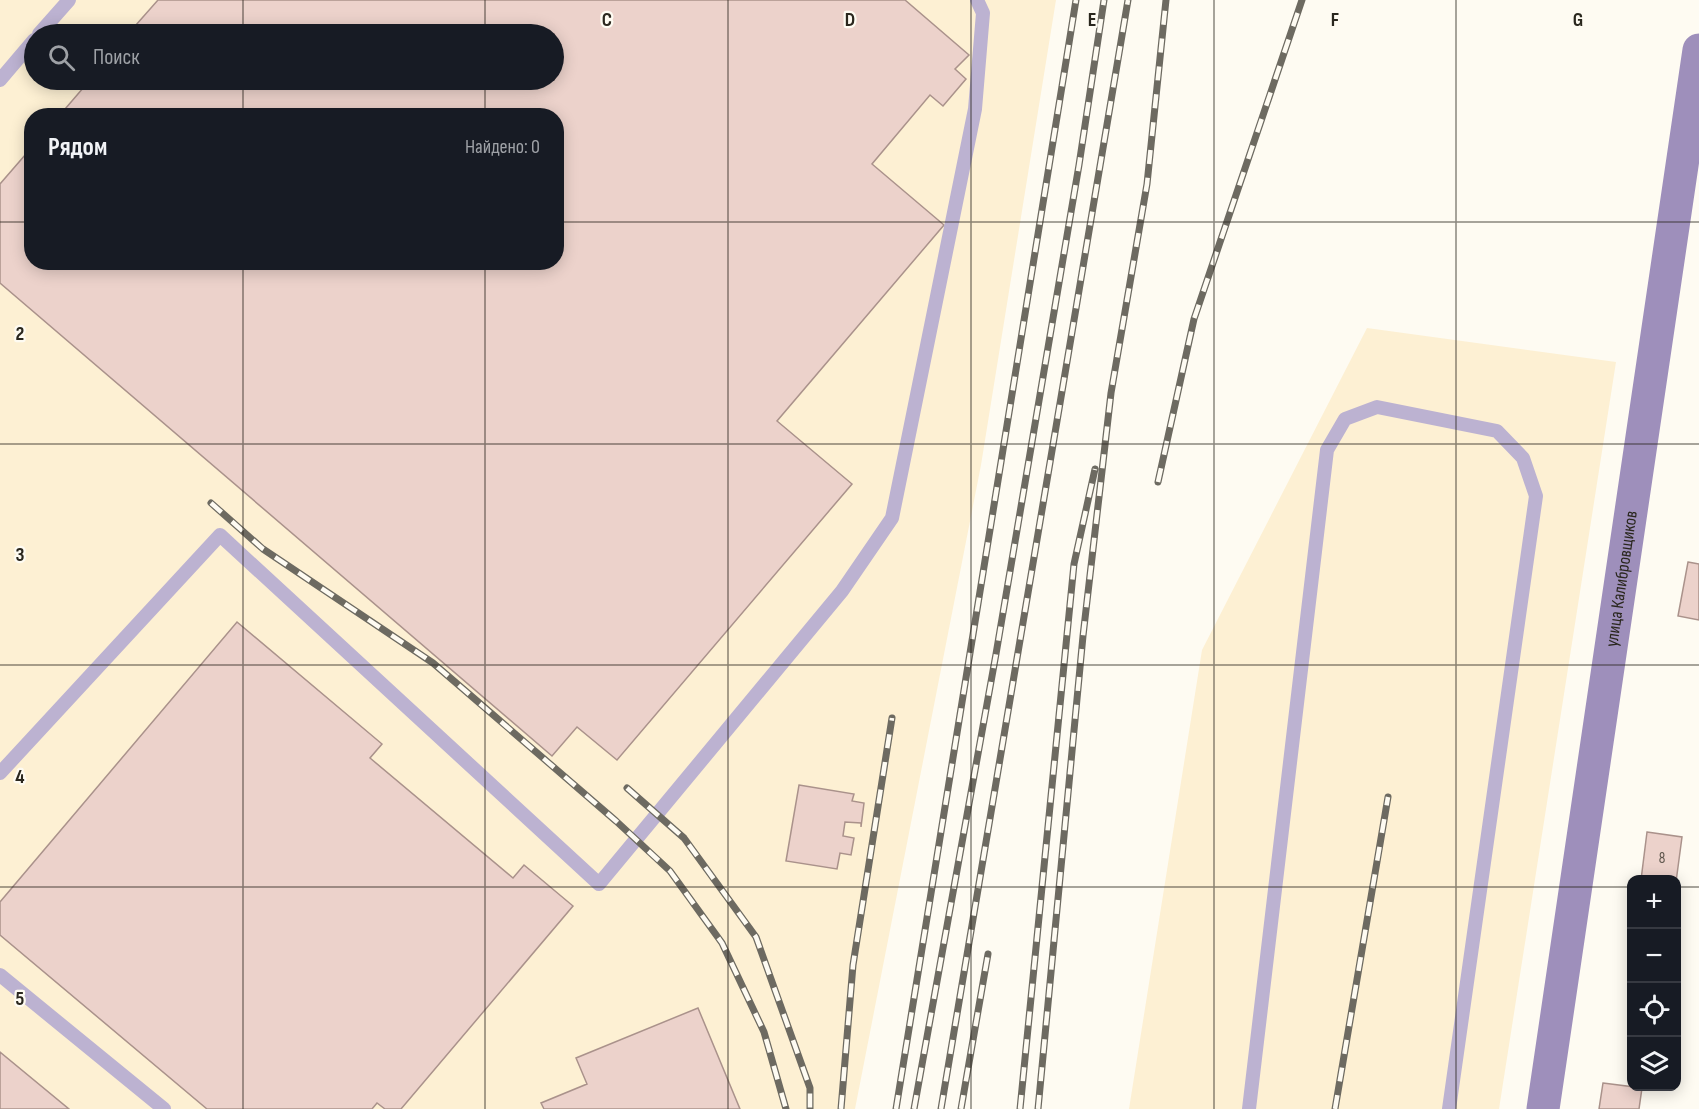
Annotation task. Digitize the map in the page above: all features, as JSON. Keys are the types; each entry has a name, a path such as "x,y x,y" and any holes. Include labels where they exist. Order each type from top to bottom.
{"street":[{"name":"улица Калибровщиков","path":"1543,1109 1699,50"}],"lane":[{"path":"48,24 69,0"},
{"path":"0,773 220,535 599,884 842,591 892,518 975,109 983,13 977,0"},
{"path":"0,80 24,52"},
{"path":"1249,1109 1327,450 1345,419 1377,407 1497,431 1523,458 1536,496 1449,1109"},
{"path":"0,975 164,1109"}],"shaded area":[{"path":"0,0 1056,0 981,465 855,1109 0,1109"},
{"path":"1367,328 1616,362 1499,1109 1129,1109 1202,650"}],"building":[{"path":"158,0 905,0 969,55 955,69 966,79 943,106 930,95 872,164 944,225 777,421 852,484 617,760 577,727 552,756 0,283 0,184 24,156 24,270 564,270 564,108 66,108 81,90 564,90 564,24 137,24"},
{"path":"1688,562 1699,564 1699,620 1678,616"},
{"path":"237,622 382,744 370,758 513,878 524,865 573,906 401,1109 385,1109 377,1103 372,1109 207,1109 0,935 0,902"},
{"path":"799,785 854,794 852,801 864,803 861,827 861,823 845,822 843,836 854,838 851,855 840,853 837,869 786,861"},
{"path":"1647,832 1682,837 1677,875 1642,875"},
{"path":"698,1008 740,1109 544,1109 541,1103 587,1084 576,1058"},
{"path":"0,1052 69,1109 0,1109"},
{"path":"1603,1083 1627,1086 1627,1091 1642,1091 1639,1109 1599,1109"}],"railway":[{"path":"896,1109 1076,0"},
{"path":"914,1109 996,654 1079,165 1104,0"},
{"path":"941,1109 1128,0"},
{"path":"1038,1109 1083,636 1111,393 1147,184 1166,0"},
{"path":"1158,482 1194,319 1302,0"},
{"path":"1020,1109 1074,564 1095,469"},
{"path":"211,503 263,549 433,663 616,821 670,871 722,943 764,1032 786,1109"},
{"path":"841,1109 853,965 892,718"},
{"path":"627,788 684,838 756,937 810,1088 810,1109"},
{"path":"1335,1109 1388,797"},
{"path":"961,1109 988,954"}]}
